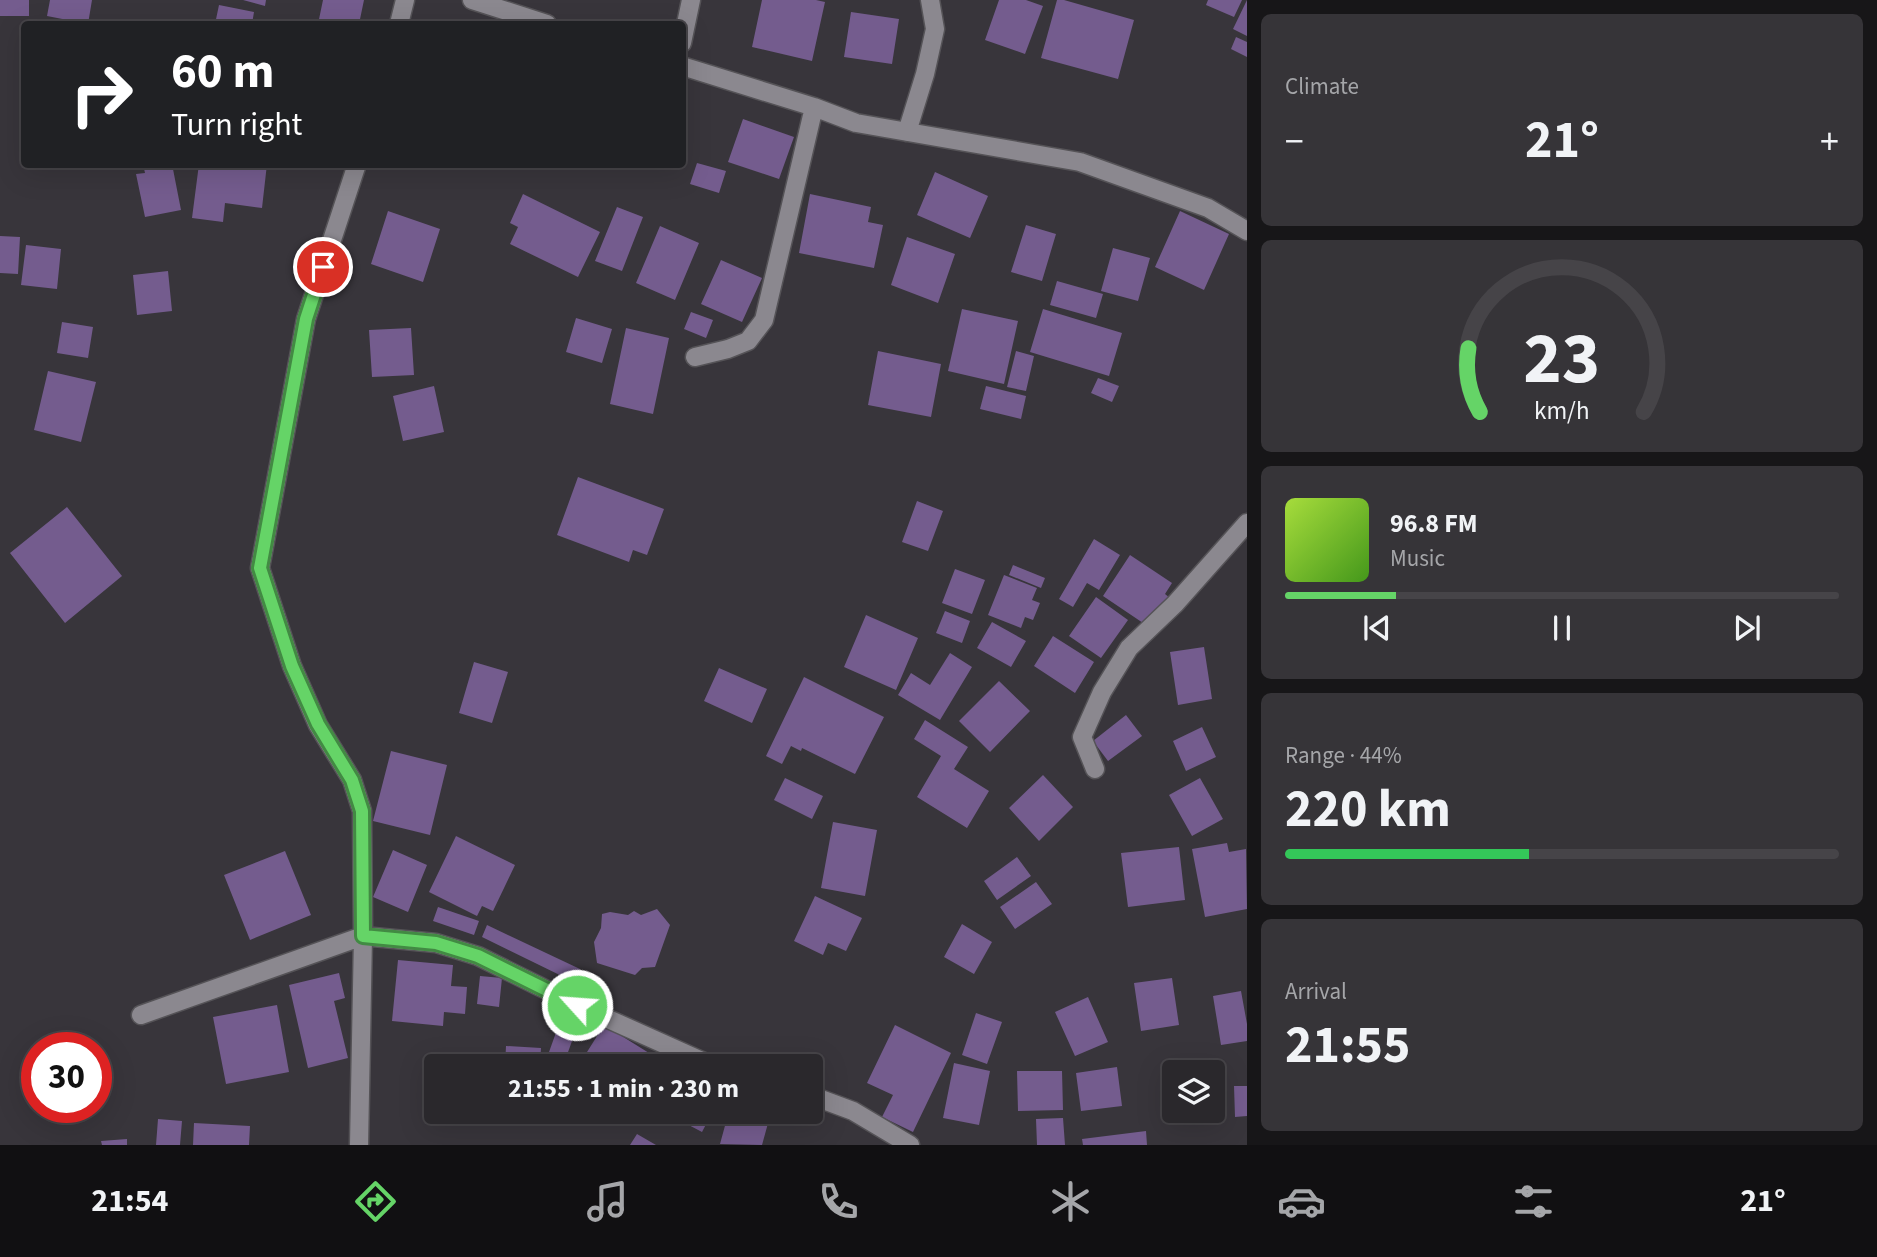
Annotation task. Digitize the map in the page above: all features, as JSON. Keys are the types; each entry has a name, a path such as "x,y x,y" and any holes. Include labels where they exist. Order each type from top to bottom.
{"street":[{"path":"400,21 405,0"},
{"path":"472,0 538,21"},
{"path":"686,24 691,0"},
{"path":"907,132 925,74 935,29 930,0"},
{"path":"686,67 814,107 856,123 1080,162 1208,208 1247,231"},
{"path":"695,357 748,341 764,320 814,107"},
{"path":"356,168 306,319 260,568 292,666 318,724 352,780 362,811 363,936 359,1145"},
{"path":"1095,769 1082,737 1102,692 1129,648 1175,604 1247,523"},
{"path":"141,1015 363,936 436,943 478,956 577,1005 686,1054"},
{"path":"823,1100 853,1111 910,1145"}],"building":[{"path":"0,0 29,0 29,16 0,16"},
{"path":"50,0 92,0 88,21 47,16"},
{"path":"243,0 266,0 265,6"},
{"path":"323,0 364,0 360,21 319,21"},
{"path":"762,0 825,2 812,61 752,47"},
{"path":"999,0 1026,0 1043,6 1025,54 985,40"},
{"path":"1057,0 1134,20 1118,79 1041,58"},
{"path":"1208,0 1242,0 1234,17 1206,5"},
{"path":"1247,0 1247,36 1233,29"},
{"path":"219,5 254,12 252,21 216,21"},
{"path":"851,12 899,19 892,64 844,57"},
{"path":"1236,37 1247,42 1247,57 1231,49"},
{"path":"743,119 794,137 779,179 728,162"},
{"path":"697,163 726,171 719,193 690,184"},
{"path":"144,168 173,168 181,210 145,217 136,174 145,173"},
{"path":"198,168 267,168 262,208 225,203 223,222 192,218"},
{"path":"935,172 988,196 970,238 917,215"},
{"path":"523,194 600,232 578,277 510,244 518,227 510,223"},
{"path":"810,194 871,207 868,222 883,225 874,268 799,253"},
{"path":"617,207 643,217 622,271 595,261"},
{"path":"388,211 440,229 423,282 371,264"},
{"path":"1180,211 1229,234 1204,290 1155,267"},
{"path":"1026,225 1056,234 1042,281 1011,272"},
{"path":"660,226 699,243 675,300 636,283"},
{"path":"0,236 20,237 18,274 0,273"},
{"path":"907,237 955,254 938,303 891,285"},
{"path":"26,245 61,249 57,289 21,285"},
{"path":"1113,248 1150,258 1138,301 1101,291"},
{"path":"721,260 762,278 742,322 701,304"},
{"path":"168,271 172,311 137,315 133,275"},
{"path":"1057,281 1103,294 1096,318 1050,305"},
{"path":"962,309 1018,321 1004,384 948,371"},
{"path":"1043,309 1122,333 1109,376 1030,352"},
{"path":"691,312 713,320 706,338 684,329"},
{"path":"576,318 612,329 602,363 566,352"},
{"path":"62,322 93,327 88,358 57,353"},
{"path":"411,328 414,375 372,377 369,330"},
{"path":"626,328 669,338 653,414 610,404"},
{"path":"878,351 941,364 931,417 868,405"},
{"path":"1016,351 1034,356 1026,391 1007,387"},
{"path":"48,371 96,382 81,442 34,430"},
{"path":"1098,378 1119,386 1112,402 1091,393"},
{"path":"434,386 444,432 403,441 393,396"},
{"path":"986,386 1026,396 1021,419 980,409"},
{"path":"578,477 664,509 647,555 633,550 629,562 557,535"},
{"path":"917,501 943,511 928,551 902,542"},
{"path":"67,507 122,576 65,623 10,553"},
{"path":"1094,539 1120,555 1099,590 1087,583 1073,607 1059,599"},
{"path":"1130,555 1172,583 1165,594 1170,598 1160,614 1155,611 1146,625 1103,596"},
{"path":"1013,565 1045,578 1041,588 1009,575"},
{"path":"955,569 985,580 972,614 942,603"},
{"path":"1004,575 1037,588 1032,600 1040,603 1033,620 1025,617 1021,628 988,615"},
{"path":"1096,597 1128,620 1101,658 1069,636"},
{"path":"945,611 970,621 962,643 936,633"},
{"path":"866,615 918,638 896,690 844,667"},
{"path":"992,622 1026,641 1011,667 977,648"},
{"path":"1053,636 1094,662 1075,693 1034,666"},
{"path":"1204,647 1212,699 1178,705 1170,652"},
{"path":"950,653 972,667 940,720 898,695 911,673 930,685"},
{"path":"474,662 508,672 492,723 459,713"},
{"path":"719,668 767,689 752,723 704,701"},
{"path":"804,677 884,717 855,774 802,748 801,751 791,746 782,764 766,756"},
{"path":"999,681 1030,711 990,752 959,721"},
{"path":"1126,715 1142,736 1108,761 1093,741"},
{"path":"925,720 968,747 954,769 989,791 967,828 917,797 941,756 914,739"},
{"path":"1202,727 1216,757 1186,771 1173,741"},
{"path":"391,751 447,765 430,835 373,821"},
{"path":"1043,775 1073,807 1039,841 1009,808"},
{"path":"785,778 823,796 812,819 774,800"},
{"path":"1200,778 1223,819 1192,836 1169,795"},
{"path":"833,822 877,830 865,896 821,888"},
{"path":"456,836 515,865 493,911 482,906 477,916 429,892"},
{"path":"1227,843 1229,852 1246,849 1247,909 1205,917 1192,849"},
{"path":"1179,847 1185,900 1128,907 1121,853"},
{"path":"393,850 427,865 408,912 373,897"},
{"path":"285,851 311,915 250,940 224,875"},
{"path":"1017,857 1031,876 997,900 984,881"},
{"path":"1036,882 1052,904 1015,929 1000,907"},
{"path":"815,896 862,918 846,951 828,943 823,955 794,941"},
{"path":"438,907 479,921 474,935 433,921"},
{"path":"657,909 670,925 655,967 642,968 635,975 597,963 594,942 601,928 602,914 610,912 628,915 634,911 641,915"},
{"path":"962,924 992,942 974,974 944,957"},
{"path":"487,925 580,969 574,982 482,937"},
{"path":"398,960 453,965 451,986 467,987 465,1014 444,1012 443,1026 392,1021"},
{"path":"339,973 345,998 334,1001 348,1058 308,1068 289,985"},
{"path":"480,976 502,978 499,1007 477,1004"},
{"path":"1172,978 1179,1025 1141,1031 1134,983"},
{"path":"1241,991 1247,1041 1221,1045 1213,996"},
{"path":"1088,997 1108,1042 1075,1056 1055,1012"},
{"path":"277,1005 289,1072 226,1084 213,1017"},
{"path":"563,1013 580,1019 567,1054 548,1054"},
{"path":"976,1013 1002,1022 987,1064 962,1055"},
{"path":"604,1025 649,1053 648,1054 586,1054"},
{"path":"895,1025 951,1053 913,1132 882,1117 893,1095 867,1083"},
{"path":"506,1046 541,1048 541,1054 506,1054"},
{"path":"954,1063 990,1071 979,1125 943,1118"},
{"path":"1117,1067 1122,1106 1081,1111 1076,1073"},
{"path":"1017,1071 1062,1071 1063,1110 1018,1111"},
{"path":"1234,1086 1247,1086 1247,1116 1235,1117"},
{"path":"1063,1118 1065,1145 1037,1145 1036,1119"},
{"path":"158,1119 182,1121 180,1145 156,1145"},
{"path":"194,1123 250,1126 249,1145 193,1145"},
{"path":"687,1124 706,1124 702,1132"},
{"path":"725,1124 768,1124 762,1145 720,1144"},
{"path":"1146,1131 1147,1145 1083,1145 1082,1139"},
{"path":"637,1134 656,1145 630,1145"},
{"path":"127,1139 127,1145 102,1145 101,1141"}],"route":[{"path":"323,267 306,319 260,568 292,666 318,724 352,780 362,811 363,936 436,943 478,956 577,1005"}]}
